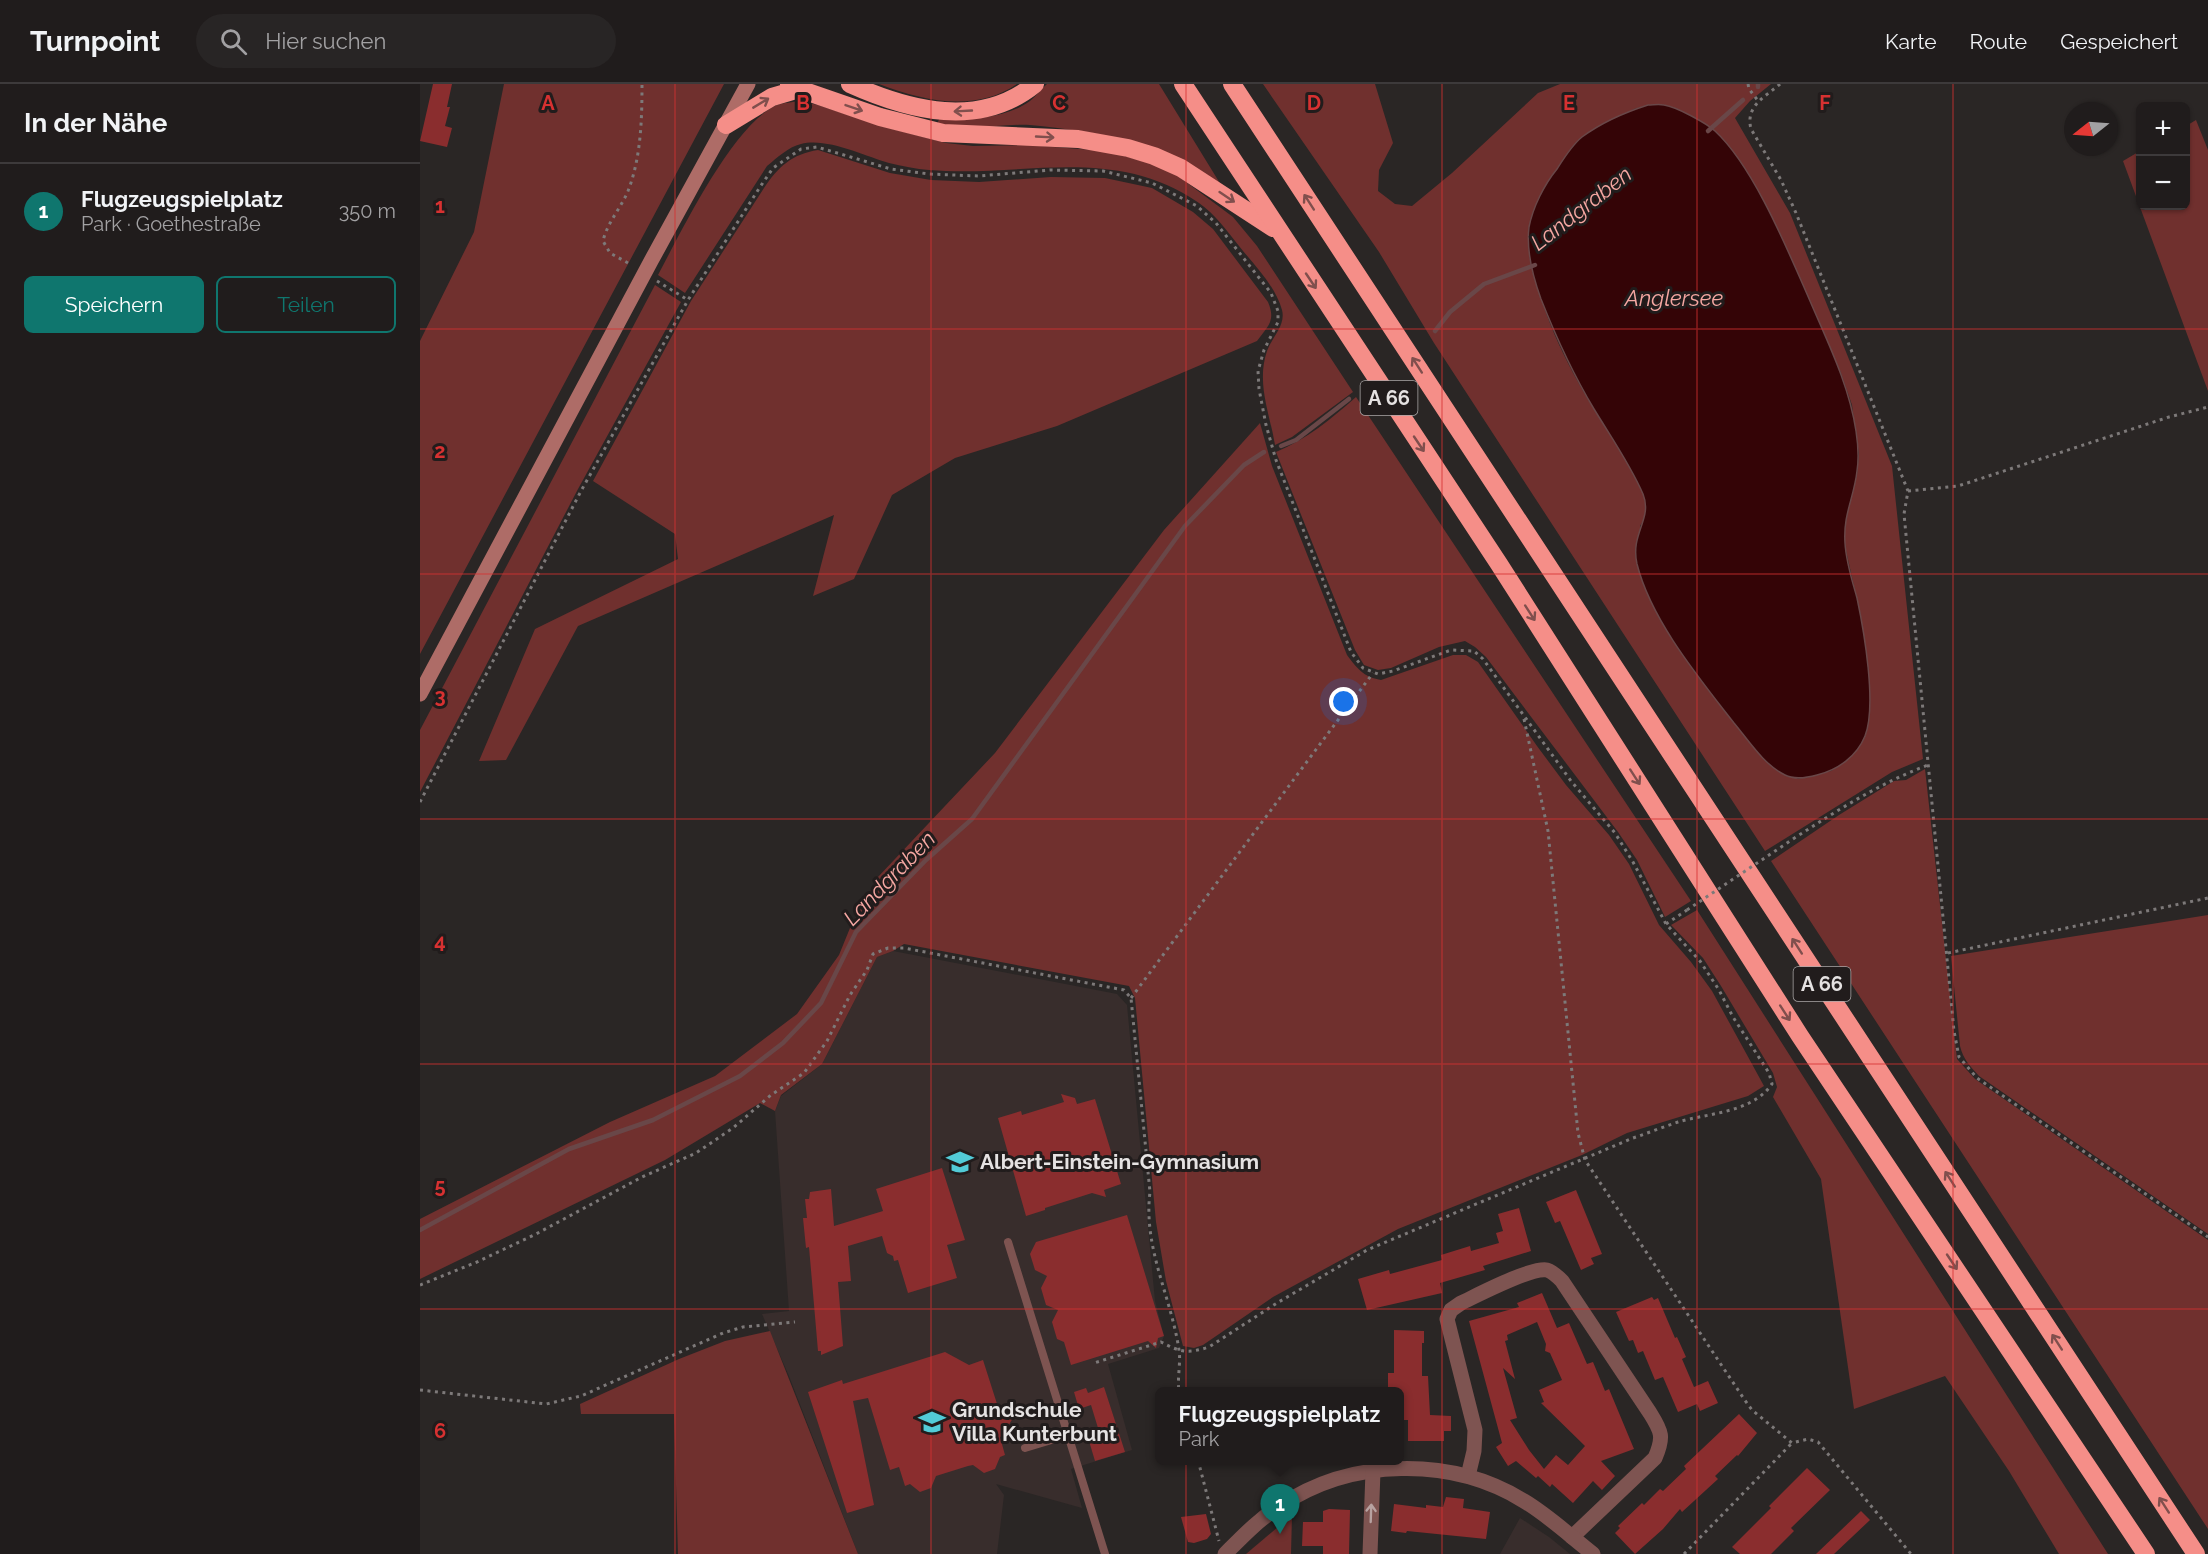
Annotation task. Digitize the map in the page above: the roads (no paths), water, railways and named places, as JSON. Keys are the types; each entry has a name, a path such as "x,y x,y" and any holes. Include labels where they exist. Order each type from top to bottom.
{"highway":[{"path":"850,84 907,105 956,112 982,110 1006,102 1035,84"},
{"name":"A 66","path":"1183,84 1499,564 1800,1036 2146,1554"},
{"name":"A 66","path":"1232,84 2196,1554"},
{"path":"726,125 772,97 794,87 880,117 944,133 1078,139 1128,148 1181,168 1279,233"}],"main road":[{"path":"420,694 748,84"}],"street":[{"path":"1468,1476 1475,1430 1447,1319 1451,1310 1461,1303 1531,1272 1544,1269 1553,1272 1562,1281 1650,1413 1659,1428 1662,1442 1655,1458 1572,1537"},
{"path":"1222,1549 1290,1499 1330,1482 1373,1471 1415,1468 1468,1476 1494,1485 1548,1516 1593,1554"},
{"path":"1370,1554 1373,1471"}],"lane":[{"path":"1008,1242 1105,1554"},
{"path":"1024,1448 1068,1435"}],"water":[{"name":"Anglersee","path":"1648,105 1670,106 1705,124 1715,131 1743,166 1769,211 1791,258 1837,364 1853,414 1858,461 1856,481 1847,515 1845,543 1866,648 1870,706 1862,743 1846,761 1825,773 1793,778 1770,765 1751,745 1706,687 1665,627 1653,606 1637,564 1636,544 1645,511 1643,494 1572,369 1538,291 1533,273 1528,245 1529,227 1536,204 1552,175 1582,137 1614,118"}],"waterway":[{"name":"Landgraben","path":"1708,131 1743,100"},
{"name":"Landgraben","path":"1435,331 1450,312 1484,284 1535,265"},
{"name":"Landgraben","path":"1281,446 1296,440 1349,399"},
{"name":"Landgraben","path":"420,1230 569,1149 653,1120 740,1076 783,1043 821,1003 856,932 926,860 972,819 1185,526 1244,465 1264,452"}],"place":[{"name":"Albert-Einstein-Gymnasium","path":"960,1162"},
{"name":"Grundschule Villa Kunterbunt","path":"932,1422"},
{"name":"Flugzeugspielplatz","path":"1280,1534"}]}
